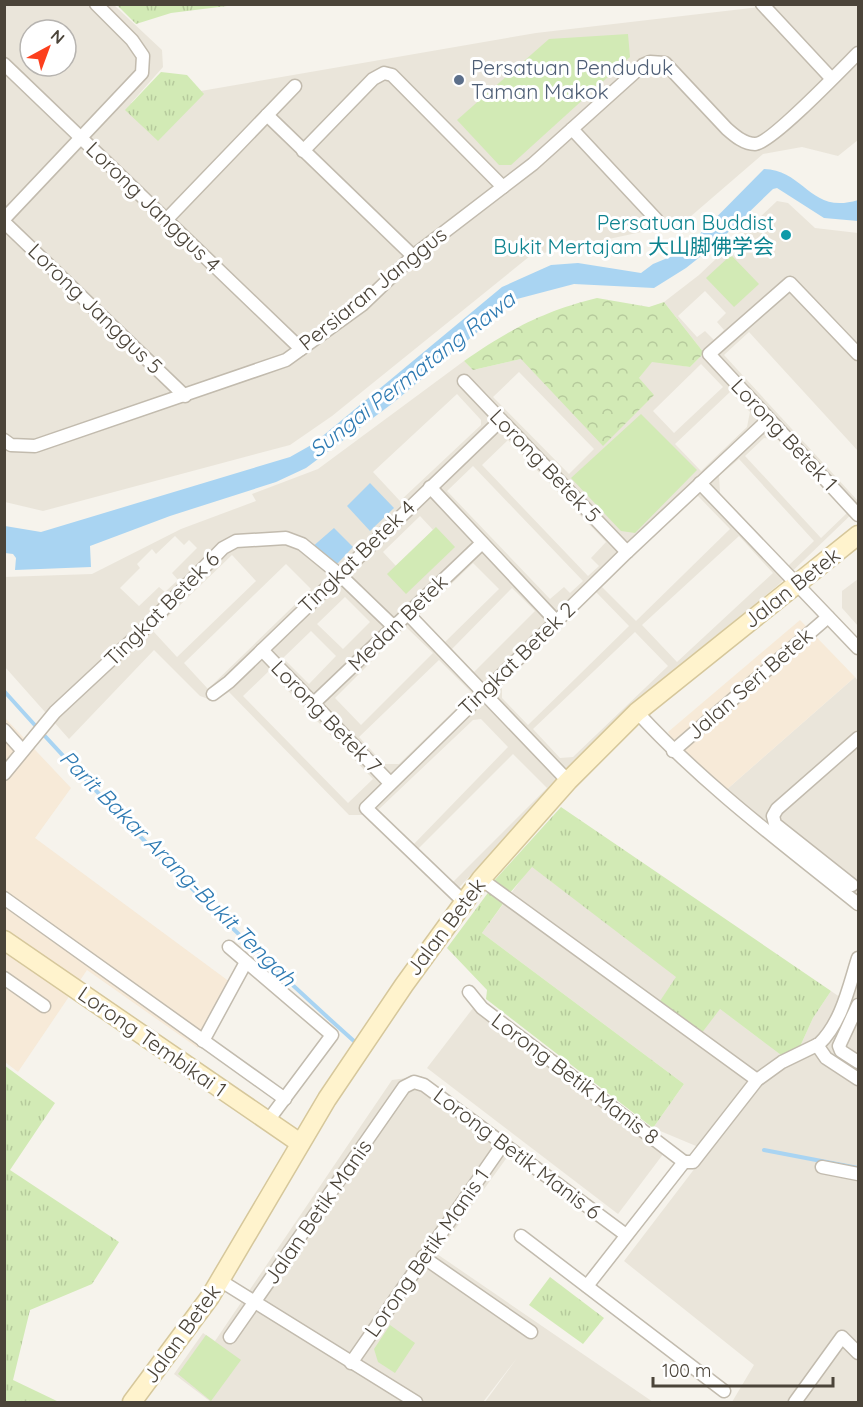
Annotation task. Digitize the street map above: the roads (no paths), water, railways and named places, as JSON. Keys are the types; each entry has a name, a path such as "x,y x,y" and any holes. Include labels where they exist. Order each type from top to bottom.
{"street":[{"path":"4,220 142,73 143,56 132,40 96,4"},
{"path":"762,4 831,78 858,53"},
{"name":"Persiaran Janggus","path":"4,440 11,445 35,446 286,360 362,305 413,256 533,164 643,65 650,62 665,63 738,139 755,144 763,142 831,78"},
{"name":"Lorong Janggus 4","path":"4,64 301,349"},
{"path":"303,151 373,79 384,73 392,75 502,186"},
{"path":"167,219 294,86"},
{"path":"267,115 413,256"},
{"path":"572,129 657,220"},
{"name":"Lorong Janggus 5","path":"4,220 185,396"},
{"name":"Lorong Betek 1","path":"858,354 790,282 709,354 858,515"},
{"name":"Lorong Betek 5","path":"464,381 627,552"},
{"name":"Tingkat Betek 4","path":"213,694 229,682 501,420"},
{"name":"Tingkat Betek 2","path":"464,902 366,808 627,552 768,420"},
{"path":"700,483 796,586 858,648"},
{"path":"430,487 556,621"},
{"name":"Jalan Betek","path":"132,1402 192,1325 221,1281 300,1143 387,1010 481,879 568,782 637,712 858,535"},
{"name":"Tingkat Betek 6","path":"4,774 55,712 142,631 223,548 236,541 286,538 302,544 340,575 394,627"},
{"name":"Medan Betek","path":"314,704 482,543"},
{"path":"408,614 568,782"},
{"name":"Jalan Seri Betek","path":"673,751 828,617"},
{"name":"Lorong Betek 7","path":"262,650 390,783"},
{"path":"637,712 673,751 715,789 858,904"},
{"path":"4,730 22,750"},
{"path":"856,885 775,824 773,816 777,809 858,738"},
{"path":"481,879 757,1080"},
{"path":"4,898 285,1099"},
{"name":"Lorong Tembikai 1","path":"4,940 300,1143"},
{"path":"229,947 332,1035 267,1122"},
{"path":"587,1287 684,1162 693,1162 757,1080 782,1062 817,1045 826,1037 843,1004 858,958"},
{"path":"203,1041 246,962"},
{"name":"Lorong Tembikai 1","path":"4,978 44,1006"},
{"name":"Lorong Betik Manis 8","path":"470,992 482,1008 684,1162"},
{"path":"858,1005 839,1041 841,1051 858,1062"},
{"path":"817,1045 826,1058 858,1079"},
{"name":"Lorong Betik Manis 6","path":"404,1087 414,1082 424,1085 627,1235"},
{"name":"Jalan Betik Manis","path":"231,1338 404,1087"},
{"name":"Lorong Betik Manis 1","path":"351,1363 503,1144"},
{"path":"822,1167 858,1174"},
{"path":"521,1236 724,1391"},
{"path":"423,1257 531,1332"},
{"path":"221,1281 416,1402"},
{"path":"795,1402 842,1337 858,1353"}],"water":[{"name":"Sungai Permatang Rawa","path":"764,169 778,171 789,176 818,197 829,202 842,203 858,200 858,221 824,218 777,188 773,189 715,245 686,268 654,288 574,284 517,299 393,403 306,468 276,482 170,516 90,546 91,567 15,570 16,558 13,554 5,553 5,526 41,532 290,457 313,444 502,287 551,265 578,263 641,273 653,264 682,252"},
{"path":"370,483 394,508 370,531 347,506"},
{"path":"334,528 353,547 338,563 327,564 311,548"}],"waterway":[{"name":"Parit Bakar Arang-Bukit Tengah","path":"4,691 175,871 355,1042"},
{"name":"Parit Bakar Arang-Bukit Tengah","path":"764,1150 858,1168"}],"place":[{"name":"Persatuan Penduduk Taman Makok","path":"459,80"},
{"name":"Persatuan Buddist Bukit Mertajam 大山脚佛学会","path":"786,235"}]}
